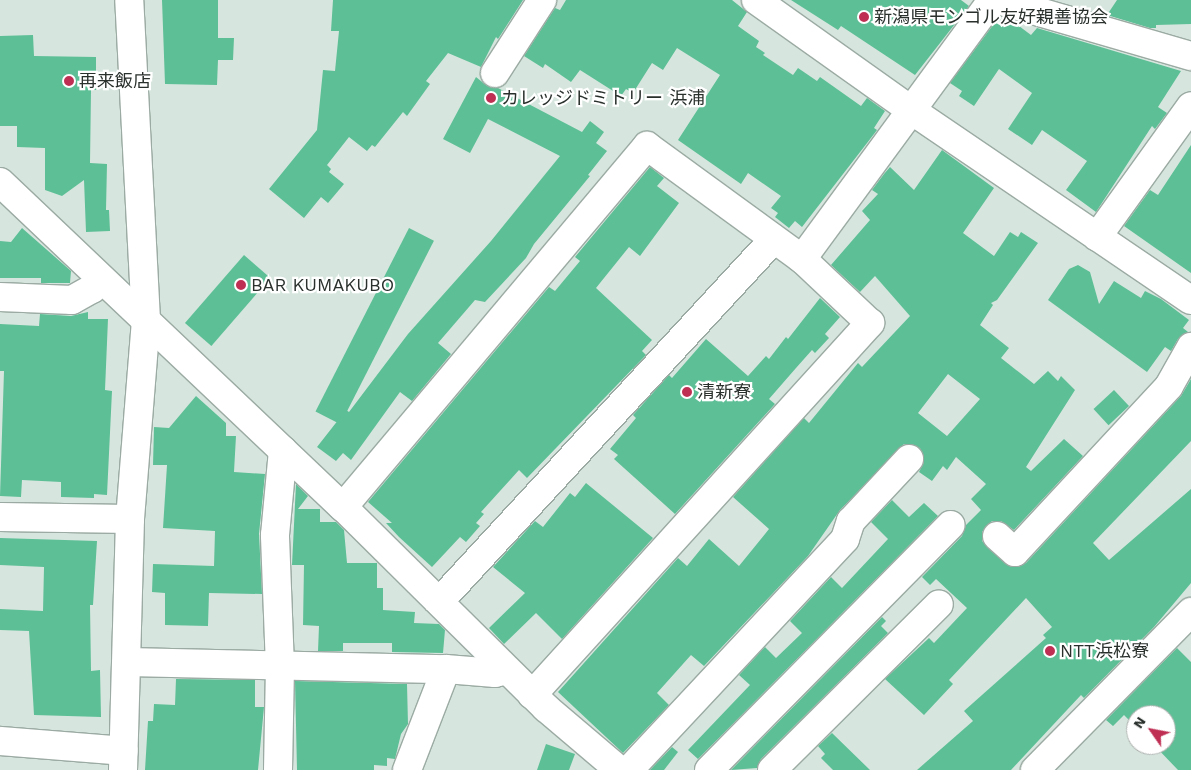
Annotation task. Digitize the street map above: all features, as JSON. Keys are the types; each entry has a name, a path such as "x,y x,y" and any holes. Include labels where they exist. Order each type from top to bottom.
{"street":[{"path":"0,741 124,761 128,662 130,519 146,320 129,0"},
{"path":"495,73 542,0"},
{"path":"756,0 911,110 1191,300"},
{"path":"802,259 992,0"},
{"path":"998,0 1191,56"},
{"path":"1097,237 1191,106"},
{"path":"343,507 647,146 802,259 870,324 532,695"},
{"path":"0,182 343,507 532,695 619,770"},
{"path":"438,602 774,239"},
{"path":"0,297 72,300 92,289 99,277"},
{"path":"998,536 1015,552 1169,386 1191,347"},
{"path":"278,770 280,667 275,535 283,450"},
{"path":"630,770 845,538 851,521 908,460"},
{"path":"0,516 130,519"},
{"path":"709,770 950,524"},
{"path":"772,770 939,604"},
{"path":"1035,770 1191,612"},
{"path":"128,662 280,667 446,669 495,673 507,670"},
{"path":"407,770 446,669"}],"building":[{"path":"162,0 218,0 218,38 234,38 233,60 218,60 217,85 165,84"},
{"path":"333,0 523,0 498,39 496,37 481,67 448,53 426,81 430,84 407,116 403,112 375,147 372,145 367,151 349,137 327,165 331,169 329,172 344,184 328,203 321,197 304,218 269,189 317,130 323,70 335,71 339,31 331,31"},
{"path":"566,0 732,0 747,12 738,26 759,41 756,47 765,53 763,55 793,75 798,68 817,81 820,77 861,106 867,98 885,111 874,128 877,130 802,227 795,221 789,228 775,217 778,213 771,208 781,196 748,173 741,184 678,140 720,75 677,48 663,70 652,63 633,93 626,89 621,96 580,70 571,82 545,64 543,68 524,56 555,8 560,10"},
{"path":"791,0 961,0 969,6 915,75 841,26 838,30"},
{"path":"1117,0 1191,0 1191,24 1156,25 1156,28 1150,28 1107,15"},
{"path":"999,17 1011,20 1031,35 1037,28 1181,71 1158,107 1167,113 1155,129 1152,126 1096,212 1066,190 1087,161 1042,130 1032,145 1008,129 1032,93 999,69 974,106 959,96 962,91 950,83"},
{"path":"33,35 34,56 96,57 96,90 91,90 90,163 107,164 106,210 109,210 110,231 86,232 84,180 62,196 45,190 45,148 17,147 17,126 0,126 0,36"},
{"path":"476,77 487,86 498,88 582,132 590,121 604,132 596,143 607,151 588,175 590,176 534,244 526,258 485,302 475,300 438,343 451,354 412,401 400,392 351,460 343,453 336,461 317,447 346,410 349,412 408,334 491,241 560,156 488,119 470,153 443,139"},
{"path":"1191,145 1191,273 1124,226 1150,190 1158,195"},
{"path":"942,150 994,188 963,233 994,256 1010,232 1018,237 1021,232 1038,243 997,300 991,303 993,305 980,325 1009,348 1001,358 1034,384 1048,371 1058,381 1061,376 1075,390 1026,467 1031,471 1064,439 1083,456 1014,530 1001,521 992,521 982,532 982,541 1011,567 1026,563 1181,396 1191,379 1191,441 1093,543 1109,560 1191,489 1191,583 1154,627 1084,698 1081,695 1011,770 917,770 973,721 964,711 1046,638 1043,635 1052,627 1026,598 949,680 953,684 924,715 885,679 929,638 934,643 967,608 936,579 930,585 922,577 962,536 966,525 981,510 971,499 986,484 956,457 947,470 943,466 932,481 919,472 924,462 920,448 904,444 840,510 808,556 704,666 691,655 657,693 669,705 623,753 558,692 678,558 687,566 709,539 739,566 769,529 733,497 804,418 809,423 858,363 862,367 910,316 875,276 860,292 831,265 870,220 862,211 878,194 872,190 890,167 914,190","holes":["948,374 980,399 947,436 918,413"]},
{"path":"650,167 664,178 657,186 679,203 640,256 629,247 596,288 652,340 642,351 646,355 527,478 519,470 481,512 484,514 476,523 480,526 466,542 460,537 432,567 399,537 386,523 392,523 368,502 549,287 555,291 580,261 575,257"},
{"path":"22,228 71,271 70,283 41,283 41,278 0,278 0,241 11,242"},
{"path":"409,228 434,241 340,424 315,412"},
{"path":"244,255 270,278 211,346 185,323"},
{"path":"1078,265 1090,272 1099,304 1114,281 1141,298 1145,291 1161,299 1189,320 1183,328 1188,332 1178,339 1171,351 1165,347 1147,372 1048,300 1069,269"},
{"path":"820,298 840,317 825,334 829,338 815,353 812,350 796,368 769,399 775,404 675,514 614,459 618,455 610,449 636,418 633,415 669,375 672,378 706,339 748,376 766,356 769,359 786,337 788,339"},
{"path":"88,312 88,319 108,319 105,390 112,391 107,495 94,494 94,498 61,497 61,482 22,480 21,497 0,496 4,371 0,371 0,324 39,326 40,314 71,316"},
{"path":"1114,390 1129,406 1109,425 1094,409"},
{"path":"196,396 226,423 226,436 236,436 234,472 265,474 259,534 262,594 209,593 208,626 165,625 165,593 152,592 153,564 214,566 215,531 163,528 167,465 153,465 154,427 169,428"},
{"path":"586,483 653,538 562,639 536,613 504,644 489,628 525,593 493,567 535,521 543,527 570,493 575,497"},
{"path":"296,484 308,496 298,509 320,509 320,522 336,522 344,530 347,563 377,563 377,588 383,588 383,610 415,612 414,623 439,624 445,630 443,653 392,652 392,643 343,643 343,651 318,651 319,626 303,625 304,565 292,565"},
{"path":"892,500 909,517 924,503 938,516 698,759 688,750 750,685 739,675 765,647 776,658 802,633 790,621 831,577 842,588 888,539 871,522"},
{"path":"0,538 97,541 93,605 90,605 91,671 100,670 101,717 34,715 29,631 0,630 0,609 43,611 44,567 0,565"},
{"path":"882,617 886,621 881,626 888,633 761,759 757,768 731,770"},
{"path":"1177,648 1191,662 1191,770 1178,770 1164,755 1176,755 1176,705 1126,705 1126,717 1124,715 1113,726 1106,720"},
{"path":"176,679 255,680 255,707 264,707 258,770 145,770 148,721 153,721 154,704 175,705"},
{"path":"295,681 407,684 408,724 401,734 395,759 387,758 387,766 374,765 374,770 297,770"},
{"path":"832,733 870,770 833,770 821,758 825,754 818,746"},
{"path":"546,744 575,754 569,770 537,770"},
{"path":"672,747 678,752 664,770 650,770"}],"place":[{"name":"新潟県モンゴル友好親善協会","path":"864,17"},
{"name":"再来飯店","path":"69,81"},
{"name":"カレッジドミトリー 浜浦","path":"491,98"},
{"name":"BAR KUMAKUBO","path":"241,285"},
{"name":"清新寮","path":"687,392"},
{"name":"NTT浜松寮","path":"1050,651"}]}
